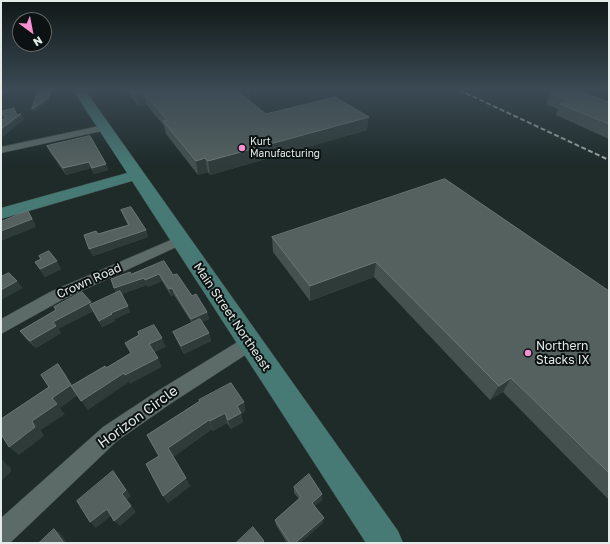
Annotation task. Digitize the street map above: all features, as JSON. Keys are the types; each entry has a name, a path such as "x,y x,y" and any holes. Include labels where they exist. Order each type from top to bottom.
{"street":[{"name":"Main Street Northeast","path":"96,115 250,343 377,539"},
{"path":"1,150 104,128"},
{"path":"1,214 136,175"},
{"name":"Crown Road","path":"1,327 56,296 180,240"},
{"name":"Horizon Circle","path":"1,536 110,434 163,398 250,343"}],"building":[{"path":"4,115 19,115 1,129 1,120 7,118"},
{"name":"Kurt Manufacturing","path":"163,115 366,115 369,117 208,161 205,158 196,161 163,121 167,120"},
{"path":"588,115 609,115 609,124"},
{"path":"90,136 106,164 92,168 89,162 63,168 47,146"},
{"name":"Northern Stacks IX","path":"445,179 609,291 609,473 511,378 499,386 376,262 310,286 272,237"},
{"path":"131,207 146,230 89,249 84,235 96,231 98,234 129,225 121,210"},
{"path":"28,211 32,219 1,231 1,222"},
{"path":"49,251 57,261 40,269 35,262 41,259 39,256"},
{"path":"164,261 173,275 177,274 192,296 196,294 207,312 191,319 172,288 169,289 159,274 145,280 144,278 114,288 111,279 130,272 131,274"},
{"path":"9,273 17,281 1,290 1,277"},
{"path":"120,291 128,306 111,313 112,314 99,321 90,305"},
{"path":"82,292 91,302 53,322 56,326 30,341 20,331 56,310 54,307"},
{"path":"200,319 209,333 181,346 173,332"},
{"path":"154,325 162,338 149,344 158,358 125,375 124,373 81,401 71,386 131,353 125,343 139,335 138,332"},
{"path":"58,364 71,385 52,398 57,404 32,421 35,427 9,447 1,434 1,419 49,387 41,375"},
{"path":"231,383 244,402 237,406 241,413 228,420 225,413 210,421 209,420 168,448 186,478 163,496 146,464 159,456 147,435 200,401 199,400"},
{"path":"113,471 126,490 122,494 131,506 114,521 107,509 90,522 77,501"},
{"path":"309,474 322,494 312,503 324,518 295,543 290,543 275,520 301,497 294,487"},
{"path":"253,527 264,541 262,543 236,543"},
{"path":"54,529 64,543 39,543"}],"railway":[{"path":"513,115 609,160"}],"place":[{"name":"Kurt Manufacturing","path":"242,148"},
{"name":"Northern Stacks IX","path":"528,353"}]}
